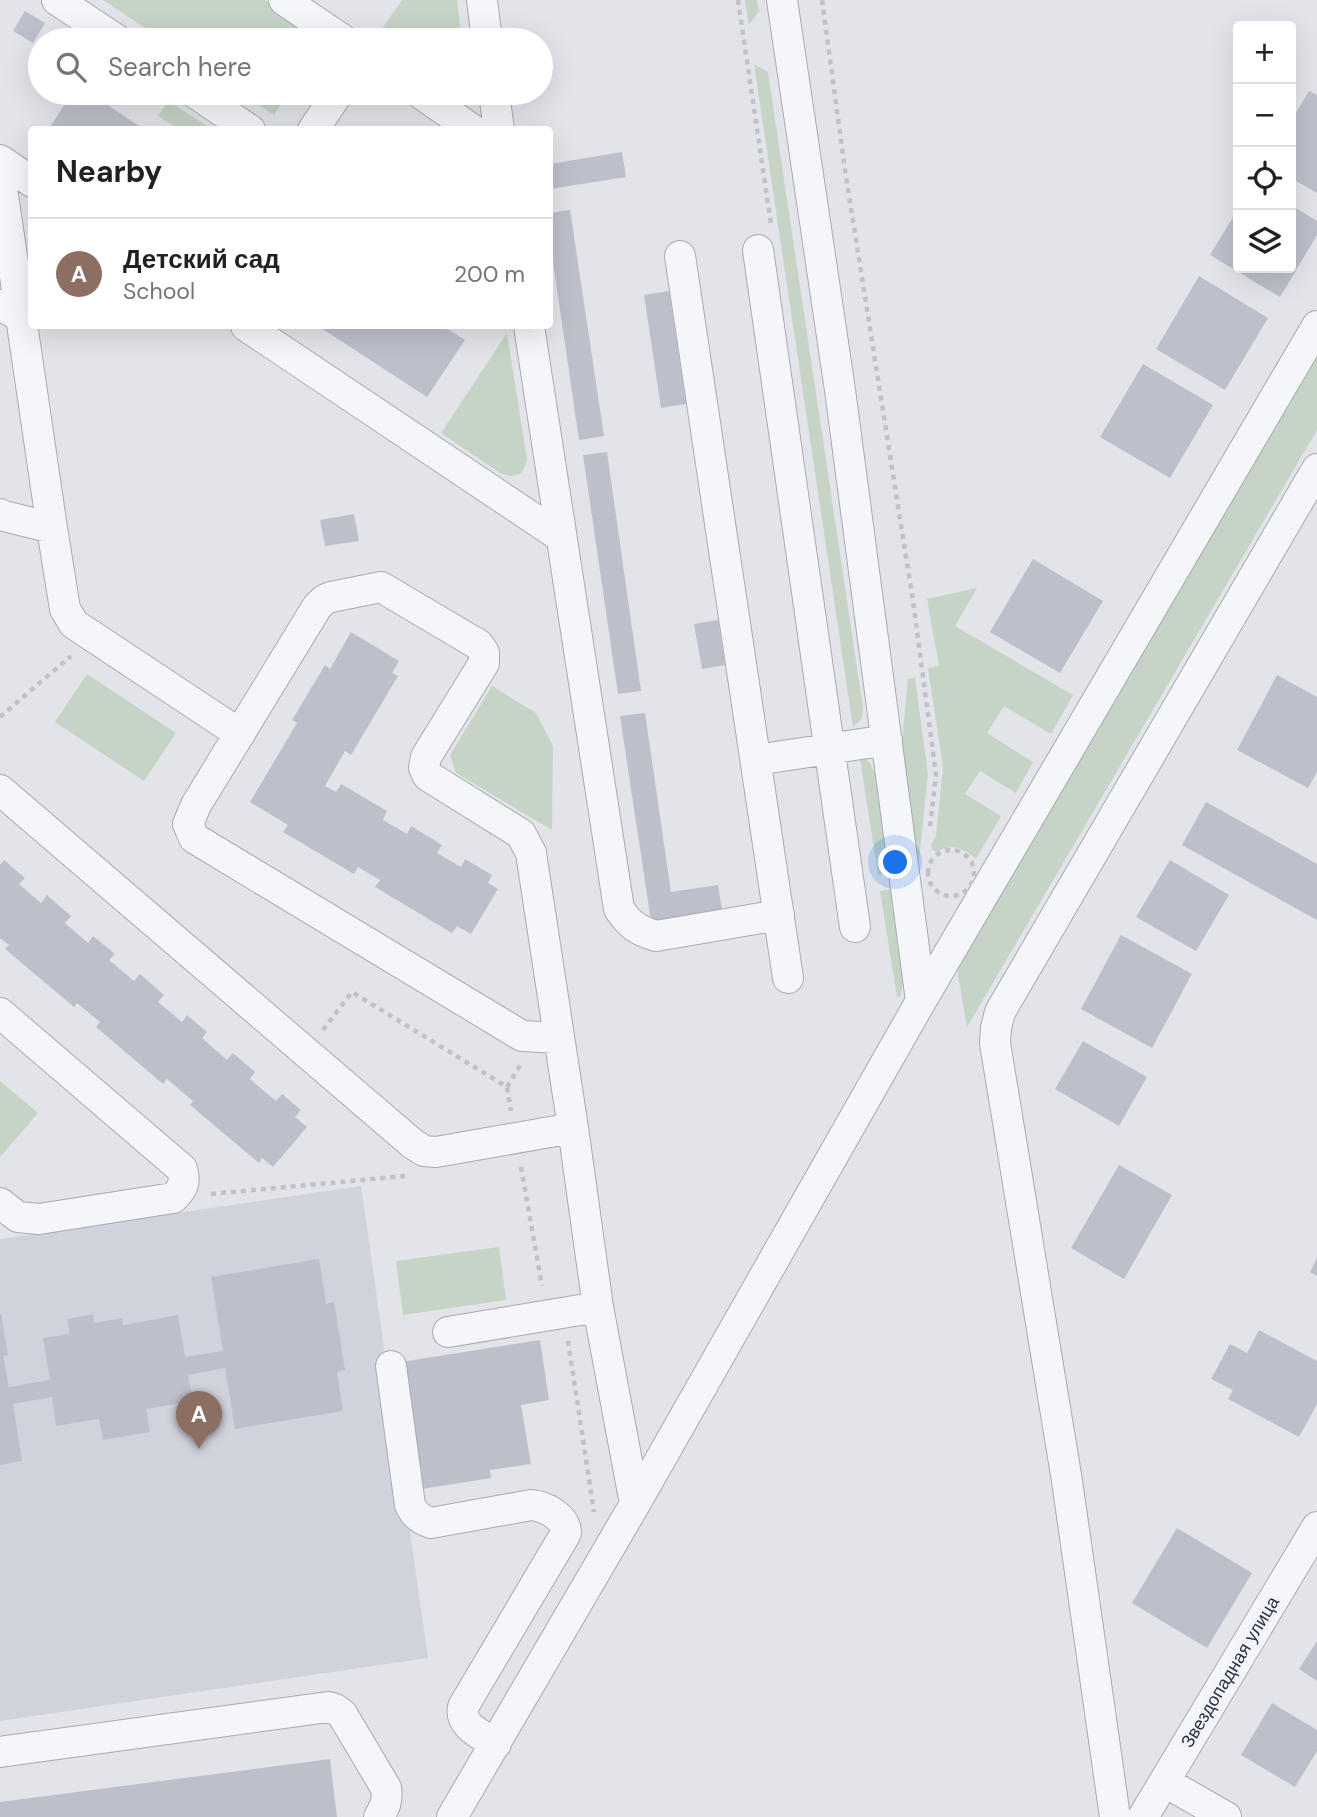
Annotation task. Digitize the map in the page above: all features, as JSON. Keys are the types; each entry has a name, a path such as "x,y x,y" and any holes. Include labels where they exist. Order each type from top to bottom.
{"street":[{"path":"57,0 99,28"},
{"path":"284,0 325,28"},
{"path":"482,0 486,28"},
{"path":"782,0 840,390 921,1001"},
{"path":"213,105 244,126"},
{"path":"316,126 330,105"},
{"path":"437,105 467,126"},
{"path":"496,105 498,126"},
{"path":"0,160 28,178"},
{"path":"0,175 11,311 65,609 74,624 240,734"},
{"path":"758,250 855,927"},
{"path":"680,256 788,978"},
{"path":"452,1817 635,1504 921,1001 1317,326"},
{"path":"250,329 561,537"},
{"path":"529,329 619,909 628,923 642,932 656,936 779,915"},
{"path":"1115,1817 1067,1481 995,1043 996,1028 1000,1012 1317,469"},
{"path":"0,514 52,528"},
{"path":"559,1038 522,1036 194,838 188,824 195,805 317,607 324,600 381,587 480,645 484,653 484,663 426,757 424,768 428,776 521,834 531,853 573,1128 598,1307 635,1504"},
{"path":"756,760 887,740"},
{"path":"0,790 424,1151 436,1152 573,1128"},
{"path":"0,1013 182,1169 185,1178 182,1191 173,1198 39,1219 18,1217 0,1203"},
{"path":"448,1332 598,1307"},
{"path":"391,1366 410,1505 414,1514 431,1523 531,1505 558,1516 566,1527 566,1533 463,1707 461,1714 468,1726 496,1744"},
{"name":"Звездопадная улица","path":"1143,1817 1317,1527"},
{"path":"0,1752 328,1707 342,1714 386,1788 386,1806 379,1817"},
{"path":"1165,1782 1226,1817"}],"path":[{"path":"822,0 845,170 913,601 936,775 930,828"},
{"path":"0,717 93,637"},
{"path":"929,852 930,884 935,890 949,896 957,895 970,886 973,879 972,864 968,857 955,850 941,852 930,863"},
{"path":"305,1052 352,992 507,1087 550,1336 567,1333 594,1513"},
{"path":"173,1198 409,1175"}],"shaded area":[{"path":"361,1186 428,1658 0,1721 0,1239"}],"green space":[{"path":"103,0 265,0 307,28 145,28"},
{"path":"402,0 457,0 460,28 382,28"},
{"path":"745,0 757,0 759,11 749,25"},
{"path":"754,64 768,72 863,708 862,718 853,727"},
{"path":"165,105 174,105 207,126 173,126 158,116"},
{"path":"259,105 280,105 274,115"},
{"path":"507,333 527,460 522,473 513,476 500,473 441,433"},
{"path":"1317,346 1317,430 967,1027 956,964"},
{"path":"977,588 955,626 1073,695 1051,734 1004,706 987,733 1033,762 1016,793 980,771 965,794 1001,816 976,859 957,848 936,852 931,845 936,836 943,767 928,668 939,666 927,599"},
{"path":"87,674 176,733 144,781 55,722"},
{"path":"915,678 928,774 919,861 920,879 903,761 908,679"},
{"path":"492,686 536,713 553,746 552,830 456,773 450,755"},
{"path":"864,758 870,763 877,778 891,873 878,875 860,759"},
{"path":"894,889 904,979 900,997 897,997 880,891"},
{"path":"0,1081 38,1113 1,1156 0,1155"},
{"path":"499,1247 506,1300 403,1315 396,1261"}],"building":[{"path":"25,11 45,23 42,28 28,28 28,40 13,31"},
{"path":"1309,91 1317,95 1317,193 1296,181 1296,113"},
{"path":"64,105 108,105 139,126 51,126"},
{"path":"622,152 626,177 553,189 553,164"},
{"path":"1296,208 1317,221 1317,235 1296,270"},
{"path":"570,210 604,436 579,440 553,262 553,213"},
{"path":"1233,217 1233,269 1210,255"},
{"path":"1240,273 1294,273 1280,297"},
{"path":"1199,276 1268,318 1225,390 1156,349"},
{"path":"669,291 686,404 661,408 644,295"},
{"path":"323,329 448,329 465,340 427,397"},
{"path":"1143,364 1213,405 1170,478 1100,437"},
{"path":"607,452 641,691 618,694 583,455"},
{"path":"354,514 359,541 325,546 320,520"},
{"path":"1033,559 1103,601 1060,673 990,632"},
{"path":"718,620 725,665 702,669 694,624"},
{"path":"351,632 399,661 392,673 398,676 351,755 345,751 325,786 336,792 341,784 387,811 383,820 407,834 411,826 442,845 437,853 461,867 465,859 492,875 488,883 498,889 471,934 457,926 452,933 375,887 380,880 358,867 354,874 283,832 288,825 250,802 297,723 292,720 325,665 330,669"},
{"path":"1277,675 1317,697 1317,772 1308,788 1237,750"},
{"path":"645,713 671,892 718,885 722,910 651,921 620,716"},
{"path":"1206,802 1317,864 1317,920 1182,845"},
{"path":"4,860 25,878 19,884 41,903 47,895 71,916 65,923 88,943 93,936 115,954 109,960 134,981 140,974 164,995 158,1002 182,1022 187,1015 207,1032 202,1038 227,1060 233,1053 255,1072 250,1079 276,1101 282,1094 301,1110 295,1117 307,1127 273,1167 262,1158 259,1163 190,1105 193,1101 167,1079 163,1084 96,1027 100,1022 77,1003 74,1007 5,949 9,945 0,938 0,865"},
{"path":"1170,860 1229,895 1196,951 1136,917"},
{"path":"1121,935 1192,974 1152,1048 1081,1009"},
{"path":"1083,1041 1147,1077 1119,1126 1055,1089"},
{"path":"1119,1165 1172,1195 1124,1279 1071,1248"},
{"path":"1317,1258 1317,1276 1310,1272"},
{"path":"319,1259 326,1304 334,1302 345,1370 337,1372 343,1411 235,1429 225,1368 188,1375 193,1401 146,1409 150,1432 103,1440 99,1419 56,1426 52,1397 13,1404 22,1461 0,1465 0,1314 8,1355 3,1356 9,1387 50,1380 43,1338 70,1334 67,1319 93,1314 94,1323 122,1318 123,1325 178,1315 185,1357 223,1351 211,1277"},
{"path":"1259,1330 1317,1361 1317,1404 1299,1437 1228,1399 1233,1390 1211,1379 1230,1344 1247,1353"},
{"path":"540,1340 549,1400 521,1405 531,1464 490,1470 491,1478 422,1489 401,1362"},
{"path":"1177,1528 1252,1573 1207,1648 1132,1603"},
{"path":"1317,1641 1317,1681 1299,1669"},
{"path":"1272,1703 1317,1730 1317,1751 1295,1787 1241,1755"},
{"path":"330,1759 337,1817 0,1817 0,1802"}],"place":[{"name":"Детский сад","path":"199,1449"}]}
